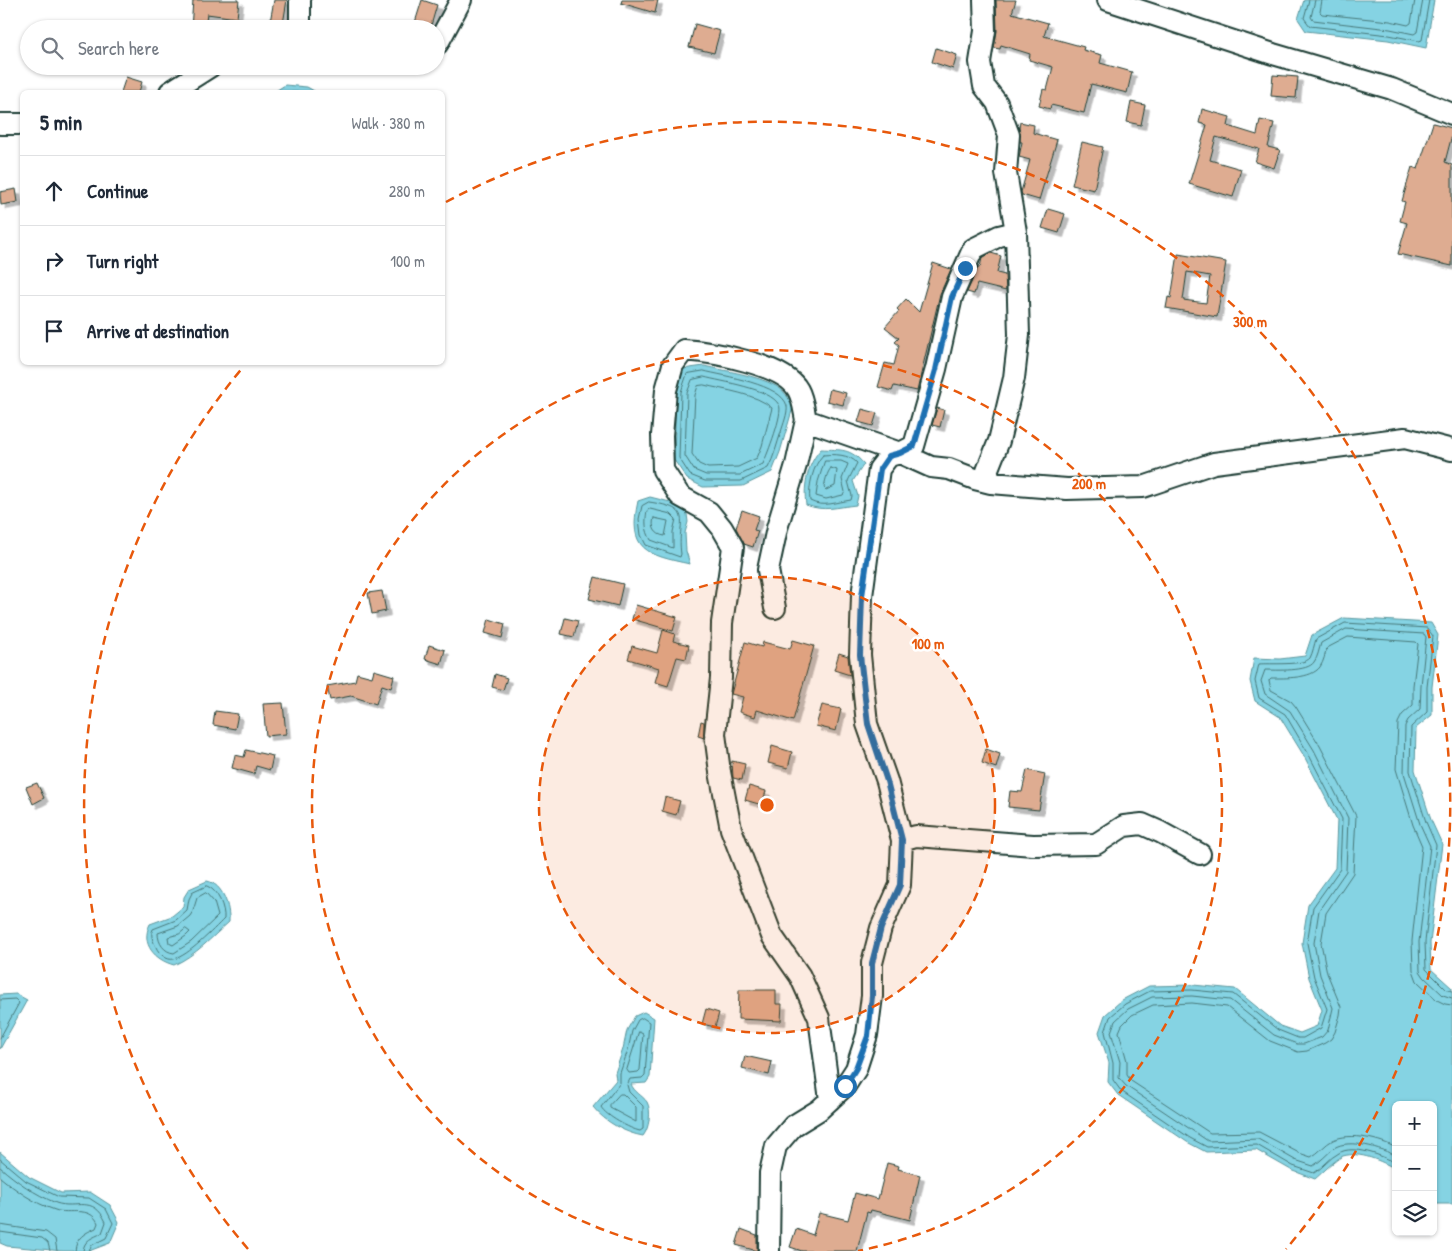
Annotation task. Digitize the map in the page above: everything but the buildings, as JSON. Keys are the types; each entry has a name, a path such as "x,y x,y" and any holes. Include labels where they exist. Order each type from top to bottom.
{"street":[{"path":"300,0 300,20"},
{"path":"445,30 461,0"},
{"path":"984,0 984,31 980,62 984,86 997,103 1009,135 1006,173 1016,232 1019,335 1014,378 1004,423 999,442 987,471 991,483"},
{"path":"1108,0 1273,54 1392,88 1452,114"},
{"path":"173,90 197,75"},
{"path":"0,124 20,124"},
{"path":"769,1251 770,1173 776,1146 793,1126 819,1110 845,1086 856,1068 868,1036 872,996 872,963 881,928 900,885 902,840 887,781 868,724 860,655 862,596 880,469 889,456 914,446 936,370 952,297 973,249 999,236 1016,232"},
{"path":"775,608 768,570 777,528 796,465 806,420 798,390 786,378 763,366 708,352 684,350 673,365 666,390 662,435 663,470 680,496 709,512 722,528 733,547 722,623 721,678 715,734 731,829 772,936 800,976 819,1018 830,1100"},
{"path":"806,420 900,453 931,467 949,469 975,479 991,483 1067,489 1143,487 1214,463 1405,438 1452,450"},
{"path":"902,840 916,836 1032,845 1096,844 1124,826 1142,824 1200,854"}],"water":[{"path":"1304,0 1434,0 1426,48 1388,40 1306,31 1298,19"},
{"path":"285,85 307,87 312,90 277,90"},
{"path":"704,366 768,382 784,392 793,407 772,472 743,486 703,487 687,479 674,460 676,391 683,369"},
{"path":"821,449 850,452 864,464 853,481 858,496 856,505 825,509 806,505 806,482 813,461"},
{"path":"650,497 678,504 687,514 686,551 690,564 652,553 644,548 638,540 635,530 635,517 638,501"},
{"path":"1344,618 1431,623 1438,635 1432,687 1432,715 1416,728 1415,770 1431,820 1442,844 1430,943 1431,969 1452,988 1452,1204 1437,1204 1437,1101 1392,1101 1392,1167 1363,1156 1343,1156 1315,1179 1291,1170 1256,1150 1206,1152 1187,1142 1118,1095 1108,1082 1109,1063 1099,1032 1105,1015 1122,1000 1149,986 1193,985 1235,989 1280,1026 1300,1033 1317,1026 1322,1010 1309,978 1302,943 1308,905 1335,868 1337,820 1304,756 1280,717 1255,701 1250,681 1254,658 1280,659 1305,656 1312,635"},
{"path":"207,881 213,883 221,891 227,903 229,922 203,946 182,961 174,965 167,963 155,955 148,944 147,931 150,924 172,916 183,907 184,897 189,889"},
{"path":"16,994 27,1000 0,1049 0,995"},
{"path":"644,1012 654,1018 650,1077 646,1083 631,1084 649,1106 649,1120 643,1136 616,1126 593,1107 616,1080 615,1073 627,1030 635,1016"},
{"path":"0,1152 29,1177 61,1193 90,1192 110,1205 119,1222 110,1243 89,1251 63,1251 7,1246 0,1243"}],"route":[{"path":"845,1086 856,1068 868,1036 872,996 872,963 881,928 900,885 902,840 894,815 887,781 868,724 863,694 860,655 862,596 880,469 889,456 914,446 936,370 952,297 965,268"}]}
